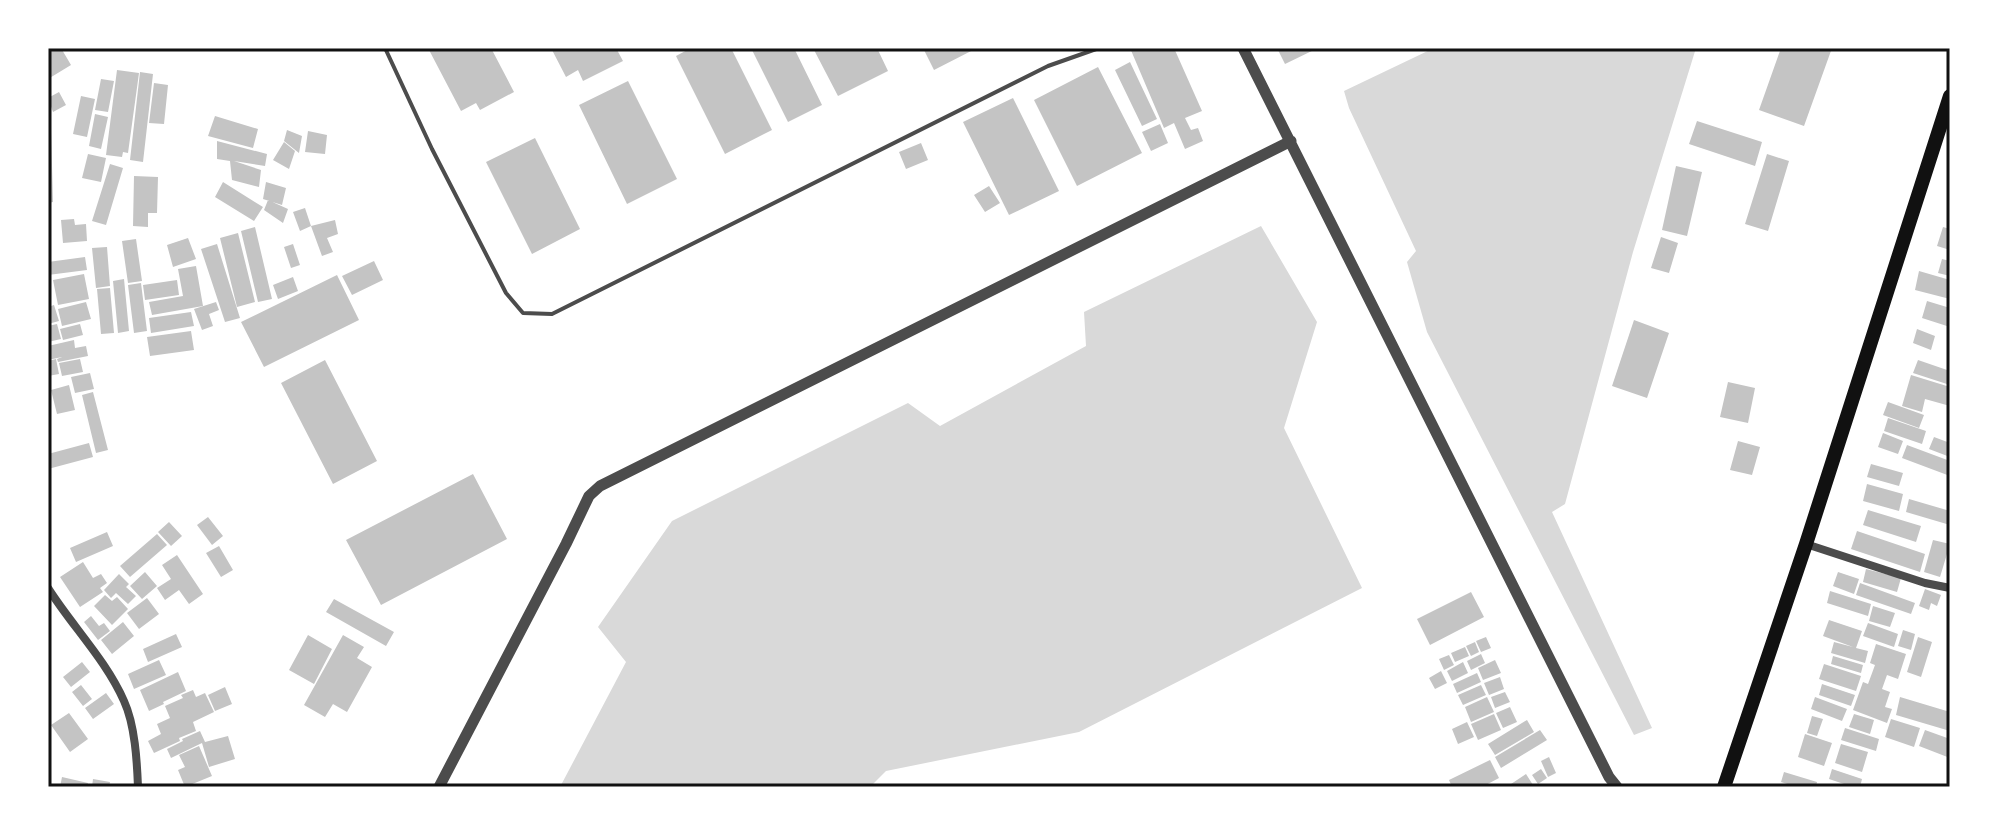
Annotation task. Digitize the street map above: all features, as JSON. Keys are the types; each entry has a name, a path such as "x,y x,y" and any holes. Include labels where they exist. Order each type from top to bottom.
{"main road":[{"path":"1724,787 1950,96"}],"street":[{"path":"1243,48 1609,777 1617,787"},
{"path":"439,787 589,496 600,486 1291,141"},
{"path":"1806,544 1925,583 1950,588"},
{"path":"48,588 103,665 125,703 137,753 138,787"}],"lane":[{"path":"385,48 432,149 506,293 523,313 540,315 552,314 1048,66 1099,48"}],"shaded area":[{"path":"1434,48 1696,48 1633,252 1565,504 1552,512 1652,728 1634,735 1427,332 1407,262 1416,251 1349,108 1344,91"},
{"path":"1261,226 1317,322 1284,428 1362,588 1079,732 886,771 870,787 560,787 626,662 598,627 672,521 908,403 940,426 1086,346 1084,312"}],"building":[{"path":"61,48 71,65 48,79 48,50"},
{"path":"428,48 491,48 514,92 480,110 476,103 461,111"},
{"path":"551,48 616,48 623,61 583,81 578,70 566,77"},
{"path":"691,48 731,48 772,130 725,154 676,56"},
{"path":"751,48 794,48 822,105 788,122"},
{"path":"813,48 877,48 888,71 838,96"},
{"path":"923,48 977,48 934,70"},
{"path":"1130,48 1174,48 1202,111 1185,118 1191,130 1198,128 1203,141 1185,149 1174,123 1164,128"},
{"path":"1277,48 1318,48 1285,64"},
{"path":"1781,48 1832,48 1804,126 1759,110"},
{"path":"1130,62 1157,119 1142,126 1115,70"},
{"path":"1098,67 1142,153 1077,186 1034,100"},
{"path":"117,70 139,73 128,153 123,152 122,157 106,155"},
{"path":"140,72 153,74 143,162 130,160"},
{"path":"101,79 114,81 108,112 95,110"},
{"path":"628,81 677,179 627,204 579,105"},
{"path":"154,83 168,85 164,124 149,123"},
{"path":"59,92 66,105 53,112 48,98"},
{"path":"81,96 95,99 87,137 73,134"},
{"path":"1013,98 1059,191 1009,215 963,122"},
{"path":"95,114 108,117 101,149 89,146"},
{"path":"215,116 258,129 253,148 208,136"},
{"path":"1697,121 1762,142 1755,166 1689,144"},
{"path":"1160,124 1168,143 1151,151 1142,132"},
{"path":"51,129 53,202 48,203 48,130"},
{"path":"287,130 302,136 299,153 284,141"},
{"path":"308,131 327,135 325,154 305,152"},
{"path":"535,138 580,229 532,254 486,162"},
{"path":"217,141 267,154 265,166 234,161 261,170 259,187 232,180 230,161 217,159"},
{"path":"284,142 295,151 289,169 273,160"},
{"path":"921,143 928,160 906,169 899,152"},
{"path":"88,154 106,158 101,182 82,178"},
{"path":"1767,154 1789,161 1768,231 1745,224"},
{"path":"110,164 123,168 106,225 92,221"},
{"path":"1676,166 1702,172 1687,236 1662,230"},
{"path":"134,176 158,177 157,213 148,213 148,227 133,226"},
{"path":"223,182 263,207 254,221 215,197"},
{"path":"266,182 286,188 282,205 263,199"},
{"path":"989,186 1000,203 985,212 974,195"},
{"path":"268,200 288,209 283,223 264,210"},
{"path":"305,208 311,226 300,231 293,212"},
{"path":"74,219 75,225 86,224 87,241 63,243 61,220"},
{"path":"335,220 338,234 327,238 333,252 322,256 311,226"},
{"path":"255,227 272,299 258,302 241,231"},
{"path":"1943,227 1950,229 1950,250 1937,246"},
{"path":"238,233 255,302 237,307 220,238"},
{"path":"1661,237 1678,243 1669,273 1651,268"},
{"path":"188,238 196,259 173,267 167,245"},
{"path":"136,239 142,281 128,283 122,241"},
{"path":"217,244 240,318 225,322 201,249"},
{"path":"293,244 300,265 291,268 284,247"},
{"path":"107,247 110,286 96,288 92,248"},
{"path":"85,257 87,270 48,275 48,262"},
{"path":"1942,259 1950,261 1950,276 1938,273"},
{"path":"374,261 383,280 352,295 342,276"},
{"path":"196,266 203,306 152,315 149,302 183,296 178,269"},
{"path":"1919,271 1950,280 1950,299 1915,290"},
{"path":"84,274 89,299 58,305 53,280"},
{"path":"337,275 359,320 264,367 241,322"},
{"path":"293,277 298,291 278,299 273,285"},
{"path":"124,279 129,331 118,333 113,281"},
{"path":"177,280 179,295 145,300 143,285"},
{"path":"141,283 147,331 134,333 128,285"},
{"path":"110,288 114,333 101,334 97,289"},
{"path":"1927,301 1950,308 1950,327 1922,318"},
{"path":"86,302 91,319 62,326 58,309"},
{"path":"216,302 219,310 209,314 213,326 202,330 194,309"},
{"path":"54,305 59,321 48,324 48,307"},
{"path":"191,312 194,326 151,333 149,318"},
{"path":"1634,320 1669,333 1647,398 1612,386"},
{"path":"57,324 61,339 48,342 48,326"},
{"path":"80,324 83,335 63,340 60,329"},
{"path":"1917,329 1935,336 1931,350 1913,343"},
{"path":"191,331 194,350 150,356 147,337"},
{"path":"74,340 75,348 86,346 88,356 58,362 57,359 62,357 48,360 48,346"},
{"path":"56,359 59,374 48,376 48,361"},
{"path":"80,359 83,372 62,376 59,363"},
{"path":"325,360 377,461 333,484 281,383"},
{"path":"1918,360 1950,371 1950,385 1913,373"},
{"path":"90,373 94,389 75,393 71,377"},
{"path":"1911,375 1950,387 1950,406 1925,399 1922,412 1902,406"},
{"path":"1728,382 1755,388 1748,423 1720,417"},
{"path":"69,385 75,410 57,414 51,390"},
{"path":"93,392 108,450 96,453 82,395"},
{"path":"1888,402 1924,415 1919,428 1883,415"},
{"path":"1888,418 1926,431 1922,444 1884,431"},
{"path":"1883,433 1903,441 1898,454 1878,447"},
{"path":"1934,437 1950,443 1950,457 1929,449"},
{"path":"1738,441 1760,447 1752,475 1730,470"},
{"path":"89,443 93,457 48,469 48,454"},
{"path":"1907,445 1950,461 1950,476 1902,458"},
{"path":"1871,464 1903,473 1899,486 1867,477"},
{"path":"473,474 507,539 381,605 346,540"},
{"path":"1867,484 1903,494 1899,511 1863,501"},
{"path":"1909,499 1950,511 1950,525 1906,512"},
{"path":"1868,510 1921,526 1916,542 1863,525"},
{"path":"208,517 223,536 212,545 197,525"},
{"path":"169,522 182,536 171,546 158,532"},
{"path":"1857,531 1925,554 1920,572 1851,549"},
{"path":"107,532 113,546 76,562 70,548"},
{"path":"157,534 167,545 130,577 120,566"},
{"path":"1933,540 1950,544 1940,577 1924,572"},
{"path":"219,546 233,570 221,577 206,553"},
{"path":"177,555 203,594 189,604 179,590 165,600 157,588 171,579 162,565"},
{"path":"83,562 93,578 101,574 107,583 100,588 103,592 80,607 60,577"},
{"path":"1866,569 1901,578 1897,592 1863,582"},
{"path":"145,572 157,586 142,599 130,586"},
{"path":"1838,572 1859,579 1854,594 1833,586"},
{"path":"119,574 129,584 126,587 136,596 128,604 116,593 111,598 104,590"},
{"path":"1860,583 1915,603 1911,614 1856,595"},
{"path":"1925,589 1941,595 1937,606 1931,603 1929,610 1919,606"},
{"path":"1830,591 1871,604 1868,616 1827,603"},
{"path":"1471,592 1484,617 1430,645 1417,619"},
{"path":"105,595 112,601 117,597 128,609 112,625 94,606"},
{"path":"147,598 159,614 139,629 127,613"},
{"path":"334,599 394,632 386,646 326,612"},
{"path":"1873,606 1895,613 1890,627 1869,621"},
{"path":"91,616 99,626 104,623 110,631 98,640 84,622"},
{"path":"1829,620 1862,631 1856,648 1868,651 1865,663 1831,653 1834,642 1853,647 1823,636"},
{"path":"123,622 134,636 112,654 101,640"},
{"path":"1868,623 1898,634 1894,647 1863,636"},
{"path":"1903,630 1915,634 1911,650 1898,646"},
{"path":"176,634 182,647 148,662 143,649"},
{"path":"308,635 332,649 314,684 289,670"},
{"path":"343,635 364,647 357,658 372,667 347,712 333,704 325,717 304,705"},
{"path":"1486,637 1491,648 1481,652 1476,641"},
{"path":"1918,637 1932,642 1921,677 1907,672"},
{"path":"1475,642 1479,652 1471,656 1466,646"},
{"path":"1876,644 1906,654 1898,679 1887,675 1882,689 1890,692 1885,707 1892,709 1887,723 1853,710 1863,682 1868,684 1875,665 1870,663"},
{"path":"1465,647 1469,656 1455,662 1451,653"},
{"path":"1481,654 1485,663 1471,670 1467,661"},
{"path":"1449,655 1454,665 1444,670 1439,659"},
{"path":"1833,656 1863,665 1861,673 1831,664"},
{"path":"159,660 166,675 134,689 128,674"},
{"path":"1495,660 1501,673 1483,680 1478,668"},
{"path":"82,662 90,672 71,687 63,677"},
{"path":"1463,662 1468,673 1452,681 1447,671"},
{"path":"1824,664 1861,676 1856,691 1819,679"},
{"path":"1441,671 1447,683 1435,689 1429,678"},
{"path":"178,672 186,691 149,711 140,690"},
{"path":"1477,673 1481,682 1457,693 1453,684"},
{"path":"1500,677 1504,689 1489,695 1484,683"},
{"path":"1822,684 1855,695 1851,706 1819,695"},
{"path":"81,685 92,699 83,706 72,692"},
{"path":"1481,685 1486,695 1463,705 1458,695"},
{"path":"225,687 232,704 215,711 208,695"},
{"path":"193,690 196,697 205,693 214,712 193,722 196,731 154,753 148,741 161,734 157,724 170,718 165,706"},
{"path":"1505,692 1510,702 1495,708 1491,697"},
{"path":"106,693 114,704 93,719 85,708"},
{"path":"1487,697 1494,712 1471,722 1465,707"},
{"path":"1815,697 1847,709 1842,721 1811,709"},
{"path":"1900,697 1950,712 1950,731 1896,715"},
{"path":"1510,707 1517,722 1503,728 1496,713"},
{"path":"69,713 88,739 70,752 51,725"},
{"path":"1494,714 1501,730 1478,740 1471,724"},
{"path":"1854,714 1874,720 1870,734 1849,727"},
{"path":"1812,716 1823,719 1817,736 1807,733"},
{"path":"1891,719 1920,728 1914,747 1885,737"},
{"path":"1527,720 1534,732 1495,755 1488,744"},
{"path":"1467,722 1474,737 1458,744 1452,729"},
{"path":"1845,728 1879,739 1876,751 1841,740"},
{"path":"1540,730 1547,740 1501,768 1495,757"},
{"path":"1925,730 1950,739 1950,758 1919,746"},
{"path":"200,731 205,742 228,736 235,759 209,767 202,743 171,758 167,749"},
{"path":"1805,734 1832,743 1824,766 1798,757"},
{"path":"1841,744 1868,752 1862,772 1835,763"},
{"path":"199,746 212,776 185,787 178,770 185,767 179,755"},
{"path":"1549,757 1556,773 1548,777 1541,761"},
{"path":"1490,760 1499,778 1482,787 1452,787 1449,780"},
{"path":"1541,769 1547,778 1538,784 1532,775"},
{"path":"1832,769 1862,779 1860,787 1829,779"},
{"path":"1784,772 1817,782 1816,787 1797,787 1781,782"},
{"path":"1526,774 1533,785 1513,787 1511,784"},
{"path":"62,777 88,783 87,787 60,787"},
{"path":"93,779 110,782 109,787 92,787"}]}
